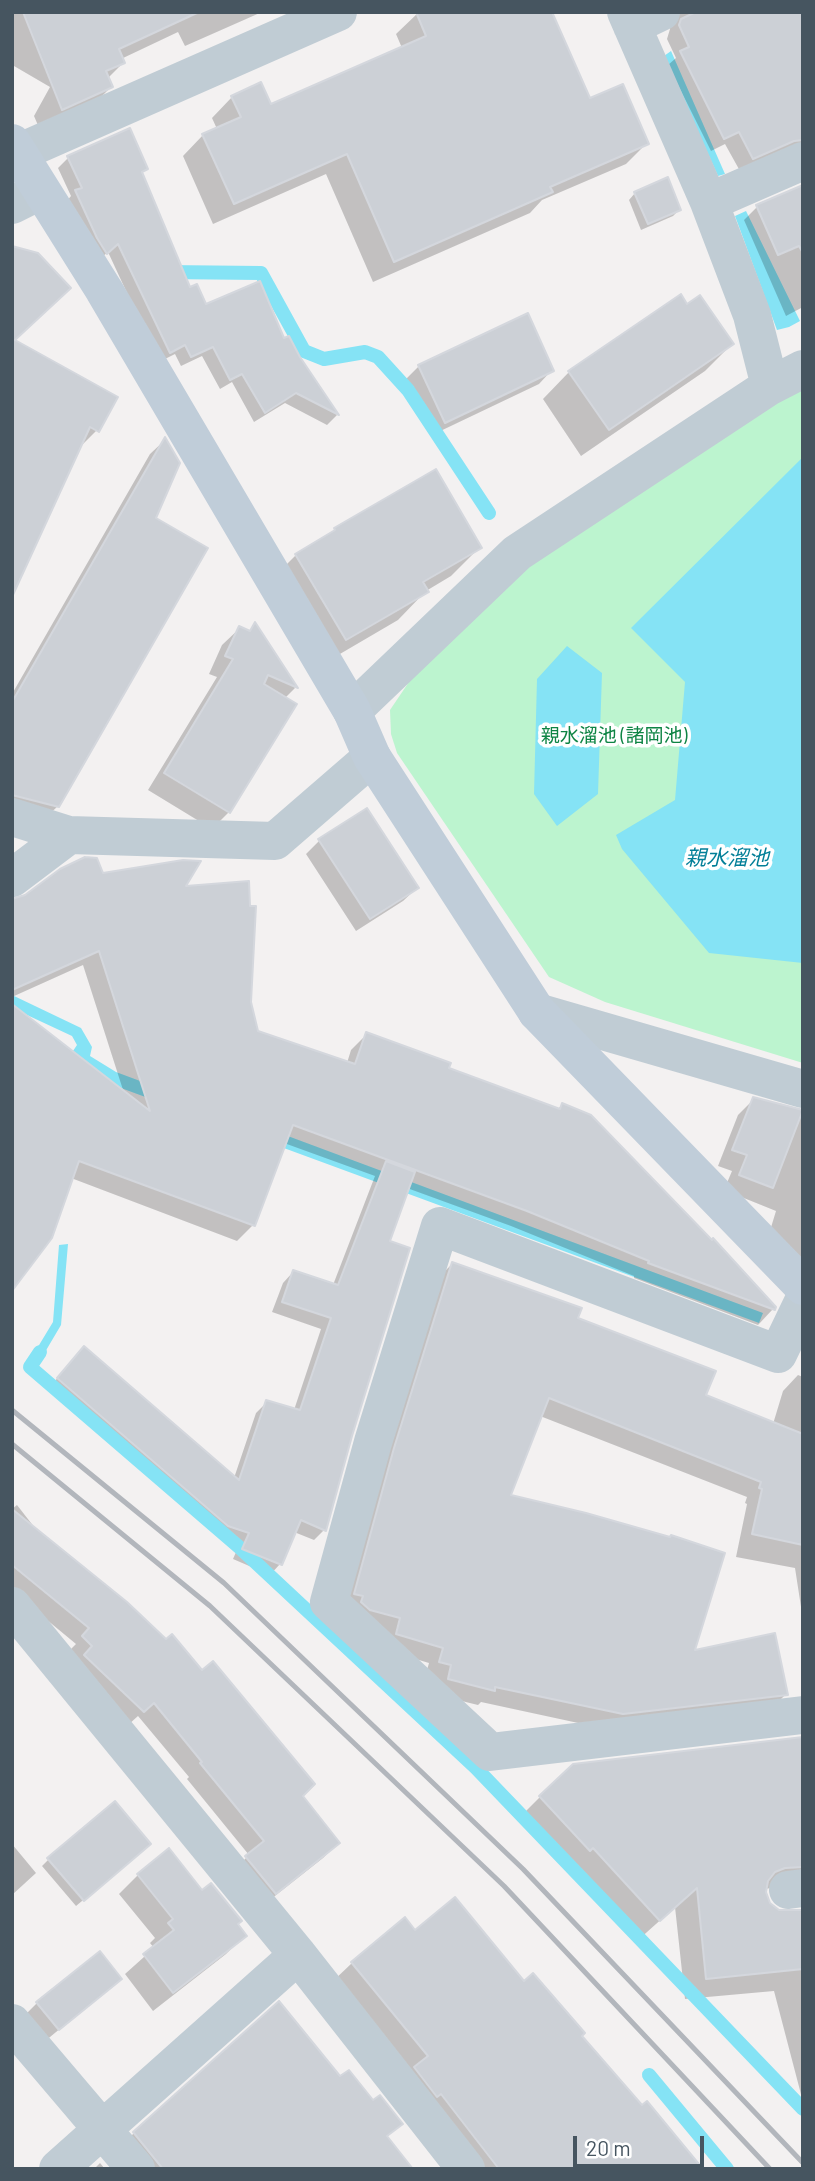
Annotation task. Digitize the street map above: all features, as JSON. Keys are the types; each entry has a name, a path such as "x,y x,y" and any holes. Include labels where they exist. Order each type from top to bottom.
{"street":[{"path":"338,12 15,148 26,198 104,290 352,711 372,757 537,1012 803,1286"},
{"path":"352,711 517,553 786,377 752,315 640,17"},
{"path":"709,202 803,160"},
{"path":"12,817 69,835 275,841 372,757"},
{"path":"12,877 69,835"},
{"path":"537,1012 803,1088"},
{"path":"803,1302 778,1354 440,1226 373,1442 329,1602 490,1752 803,1715"},
{"path":"12,1606 298,1955 466,2169"},
{"path":"58,2169 298,1955"},
{"path":"12,2023 104,2128 136,2169"}],"green space":[{"name":"親水溜池 (諸岡池)","path":"803,380 803,1063 605,1002 549,977 397,753 391,734 390,710 413,676 523,565"}],"water":[{"path":"671,51 725,174 718,176 664,56"},
{"path":"746,211 800,321 789,327 777,330 735,216"},
{"name":"親水溜池","path":"803,457 803,963 709,953 622,849 616,835 675,800 685,682 631,628"},
{"path":"567,646 602,673 598,794 557,826 534,794 537,679"},
{"path":"12,995 81,1028 92,1047 90,1056 116,1072 763,1313 759,1323 110,1084 73,1051 77,1045 72,1036 12,1008"},
{"path":"68,1244 61,1325 35,1369 27,1365 53,1322 59,1245"}],"building":[{"path":"23,12 199,12 119,49 125,63 106,71 113,87 62,110"},
{"path":"416,12 552,12 590,98 623,84 649,144 550,187 553,192 394,262 347,154 234,204 202,134 241,117 231,96 261,82 271,104 426,36"},
{"path":"696,12 803,12 803,140 794,141 753,159 739,132 724,139 680,51 689,47 679,25 681,19"},
{"path":"130,128 148,169 142,172 190,287 197,284 206,304 260,281 284,338 289,336 339,415 296,393 265,413 242,374 230,380 213,347 191,357 185,345 170,353 118,244 107,254 97,238 75,190 82,188 67,156"},
{"path":"668,177 681,210 648,224 634,192"},
{"path":"803,185 803,253 799,246 778,255 756,205"},
{"path":"12,246 38,253 71,288 15,340 118,397 99,432 90,427 12,597"},
{"path":"681,294 687,304 700,295 734,344 609,430 568,371"},
{"path":"528,313 554,371 445,423 418,365"},
{"path":"165,437 180,463 156,518 208,548 59,807 12,795 12,702"},
{"path":"436,469 482,548 423,582 429,592 346,640 295,554 335,530 334,528"},
{"path":"255,622 298,688 268,675 264,684 297,704 230,813 164,773 233,659 225,656 239,626 250,631"},
{"path":"367,808 419,888 370,919 318,839"},
{"path":"85,857 97,858 103,873 183,860 201,861 186,886 249,881 250,906 256,906 251,1002 258,1031 355,1064 366,1032 451,1063 449,1068 560,1109 562,1103 591,1115 712,1240 713,1238 776,1307 775,1310 648,1263 649,1261 527,1211 293,1125 255,1226 79,1161 52,1238 12,1291 12,1004 150,1111 99,951 12,990 12,899 25,895 60,869"},
{"path":"753,1097 803,1110 773,1188 739,1175 747,1155 732,1150"},
{"path":"386,1161 415,1172 390,1241 410,1248 352,1436 326,1531 301,1520 282,1565 242,1549 249,1533 228,1526 57,1378 84,1346 239,1480 266,1400 300,1410 331,1318 282,1302 293,1270 338,1285"},
{"path":"452,1262 582,1308 578,1318 716,1371 706,1395 803,1434 803,1545 752,1534 762,1489 759,1488 761,1482 549,1398 511,1495 670,1537 671,1535 725,1553 695,1650 775,1633 788,1695 623,1714 495,1687 495,1691 448,1679 451,1665 439,1662 443,1648 396,1634 400,1618 370,1610 361,1602 363,1596 354,1594 394,1448"},
{"path":"12,1509 127,1602 166,1639 172,1634 202,1670 213,1661 315,1784 303,1796 340,1843 276,1894 245,1856 264,1841 200,1763 202,1762 154,1703 144,1712 84,1655 92,1646 82,1636 89,1628 12,1565"},
{"path":"803,1737 803,1867 785,1868 775,1872 768,1881 766,1892 770,1903 779,1910 803,1910 803,1969 706,1979 697,1888 660,1921 593,1848 590,1851 539,1796 573,1764"},
{"path":"115,1801 151,1844 84,1901 47,1858"},
{"path":"169,1848 202,1890 211,1883 242,1921 238,1924 247,1936 173,1993 143,1954 174,1930 168,1923 173,1919 137,1874"},
{"path":"455,1897 524,1981 533,1973 585,2033 582,2036 642,2105 647,2101 703,2169 499,2169 441,2094 437,2097 414,2067 428,2056 351,1962 405,1917 415,1930"},
{"path":"100,1951 122,1979 59,2030 36,2002"},
{"path":"279,2001 340,2076 349,2070 373,2100 380,2095 403,2124 387,2136 413,2169 163,2169 133,2132"}],"waterway":[{"path":"165,272 261,273 304,351 324,359 365,352 378,357 408,390 489,513"},
{"path":"40,1352 30,1367 239,1547 476,1768 803,2109"},
{"path":"649,2075 727,2169"}],"railway":[{"path":"12,1410 224,1583 523,1869 803,2163"},
{"path":"12,1444 210,1606 504,1886 770,2169"}]}
